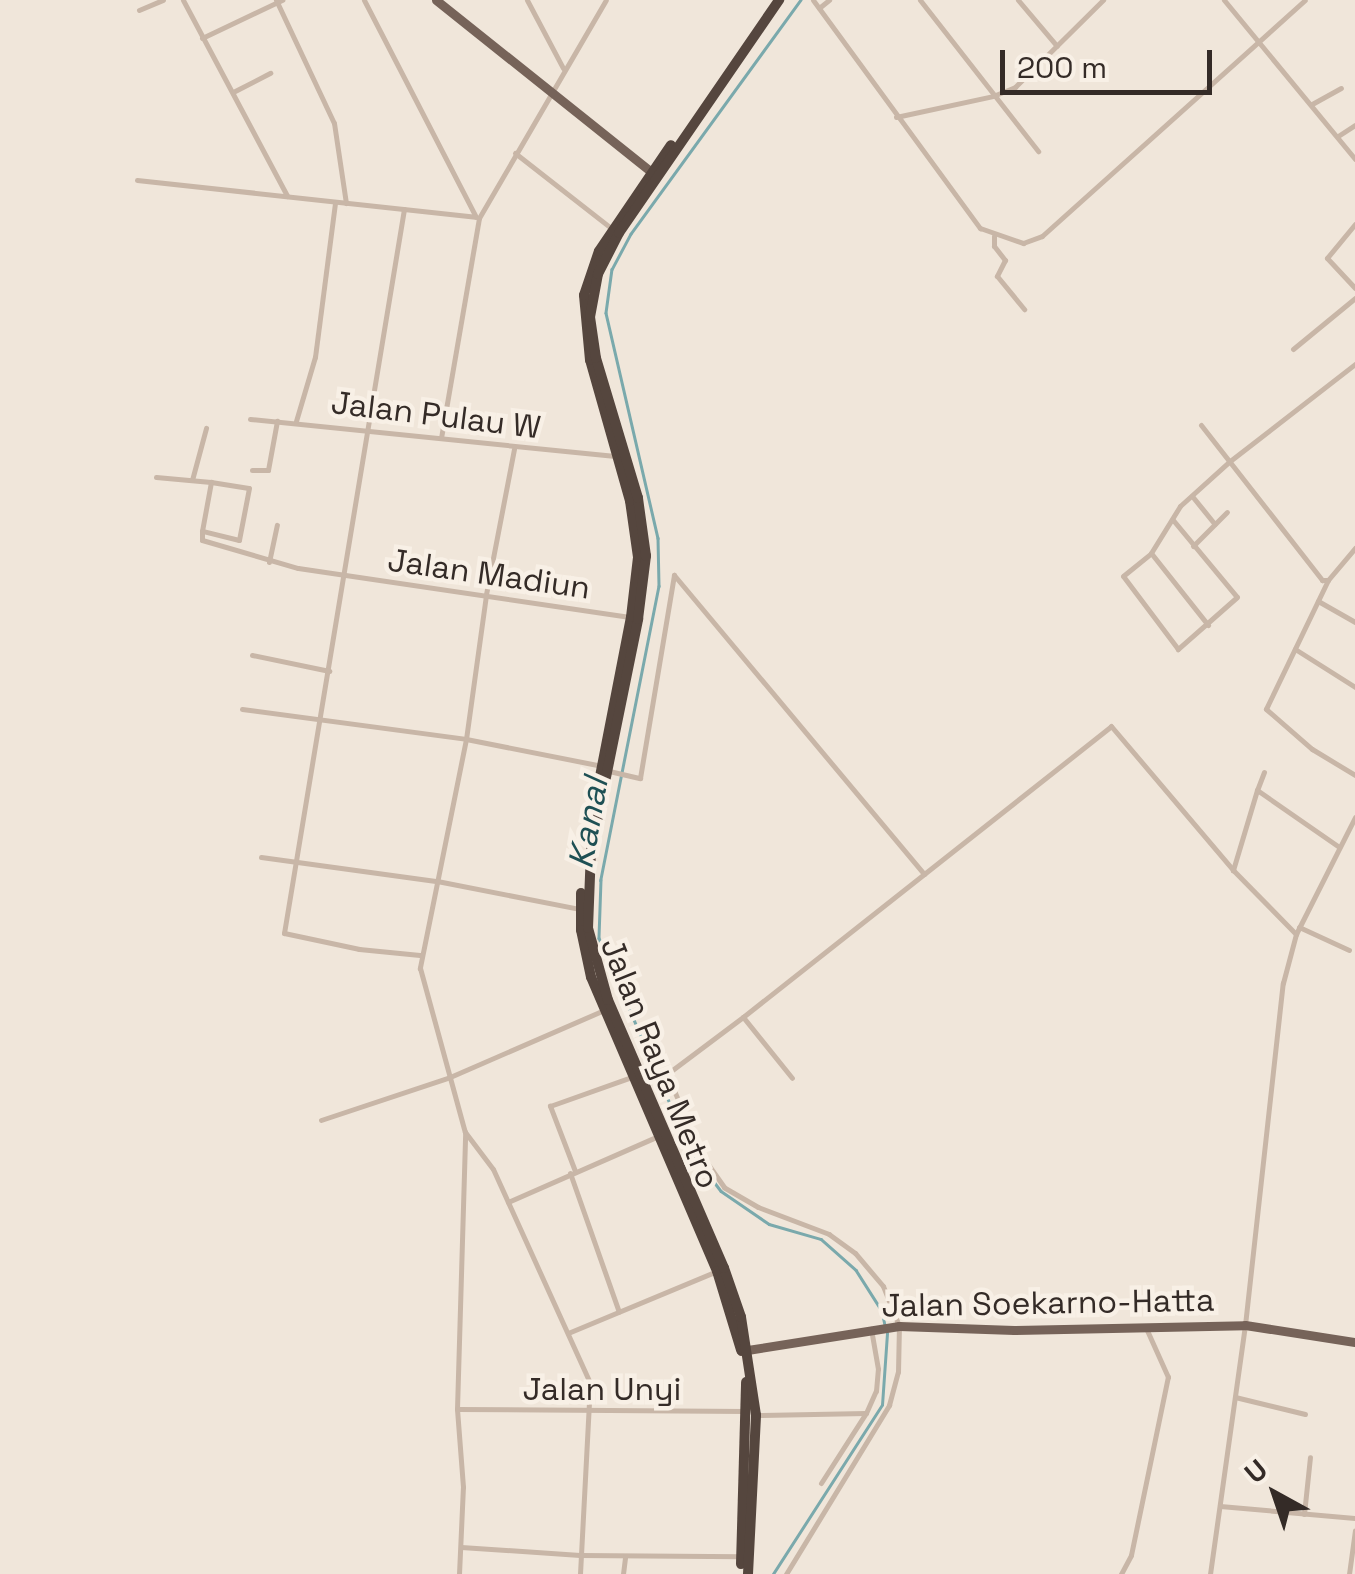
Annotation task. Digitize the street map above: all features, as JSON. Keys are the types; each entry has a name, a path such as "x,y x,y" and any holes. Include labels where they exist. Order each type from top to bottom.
{"highway":[{"path":"609,412 591,334 592,296 606,256 654,175 771,0"},
{"path":"744,1574 752,1413 745,1350 724,1268 637,1070 594,960 588,928 588,876 646,556 582,317 590,272 612,228 779,0"},
{"name":"Jalan Raya Metro","path":"622,455 637,543 632,617 580,909 584,952 632,1077 718,1271 745,1350"},
{"path":"744,1574 752,1413"}],"main road":[{"path":"436,0 654,175"},
{"name":"Jalan Soekarno-Hatta","path":"745,1350 896,1326 1245,1325 1355,1342"}],"street":[{"path":"139,10 162,0"},
{"path":"183,0 288,198"},
{"path":"364,0 477,218"},
{"path":"527,0 563,68"},
{"path":"441,438 477,218 606,0"},
{"path":"812,0 980,228 1023,243 1042,236 1306,0"},
{"path":"819,8 829,0"},
{"path":"920,0 1038,152"},
{"path":"1018,0 1057,46"},
{"path":"896,117 993,96 1024,80 1103,0"},
{"path":"1224,0 1355,159"},
{"path":"202,38 279,1 334,122 346,203"},
{"path":"232,92 270,73"},
{"path":"1312,104 1340,88"},
{"path":"1338,136 1355,125"},
{"path":"515,153 612,228"},
{"path":"137,180 477,218"},
{"path":"296,421 315,357 335,202"},
{"path":"404,209 364,429 329,671 284,933 360,949 420,955"},
{"path":"1355,224 1327,258 1355,288"},
{"path":"994,236 994,246 1005,260 997,276 1024,309"},
{"path":"1293,349 1355,298"},
{"path":"1173,520 1237,596 1208,625 1175,648 1122,578 1152,554 1173,520 1192,496 1230,460 1355,364"},
{"name":"Jalan Pulau W","path":"250,419 296,421 514,448 622,455"},
{"path":"252,470 268,470 277,420"},
{"path":"1201,425 1322,580 1328,580"},
{"path":"192,480 206,428"},
{"path":"459,1574 463,1487 457,1409 466,1132 420,955 466,739 486,595 514,448"},
{"path":"156,476 211,482 249,488 239,540 202,530 211,482"},
{"path":"1192,496 1215,524"},
{"path":"1193,546 1226,512"},
{"path":"269,562 278,524"},
{"name":"Jalan Madiun","path":"202,530 202,540 269,562 632,617"},
{"path":"1355,548 1328,580 1266,709 1312,749 1355,775"},
{"path":"1152,554 1208,625"},
{"path":"242,708 466,739 640,778 674,574 924,874"},
{"path":"1318,601 1355,622"},
{"path":"1296,650 1355,687"},
{"path":"252,655 329,671"},
{"path":"786,1574 889,1405 898,1372 896,1326 883,1286 855,1253 829,1234 758,1207 724,1187 702,1156 668,1074 1112,726 1233,870 1298,931 1349,950"},
{"path":"1233,870 1264,772"},
{"path":"1257,790 1339,847"},
{"path":"1210,1574 1245,1325 1283,983 1298,931 1355,817"},
{"path":"262,857 437,881 580,909"},
{"path":"321,1120 450,1077 604,1010"},
{"path":"742,1017 792,1078"},
{"path":"619,1312 550,1106 632,1077"},
{"path":"466,1132 493,1169 590,1383 580,1574"},
{"path":"508,1202 659,1136"},
{"path":"568,1333 718,1271"},
{"path":"1121,1574 1131,1554 1168,1377 1146,1327"},
{"path":"821,1483 876,1391 874,1329"},
{"path":"1234,1397 1305,1414"},
{"name":"Jalan Unyi","path":"457,1409 866,1413"},
{"path":"1304,1514 1310,1457"},
{"path":"1220,1506 1355,1518"},
{"path":"1348,1574 1355,1530"},
{"path":"460,1547 580,1555 742,1556"},
{"path":"623,1574 625,1556"}],"waterway":[{"name":"Kanal","path":"801,0 631,234 612,269 606,313 658,538 659,586 601,880 599,938 690,1150 721,1191 769,1224 821,1239 856,1270 882,1311 885,1325"},
{"name":"Kanal","path":"773,1574 882,1405 887,1333"}]}
